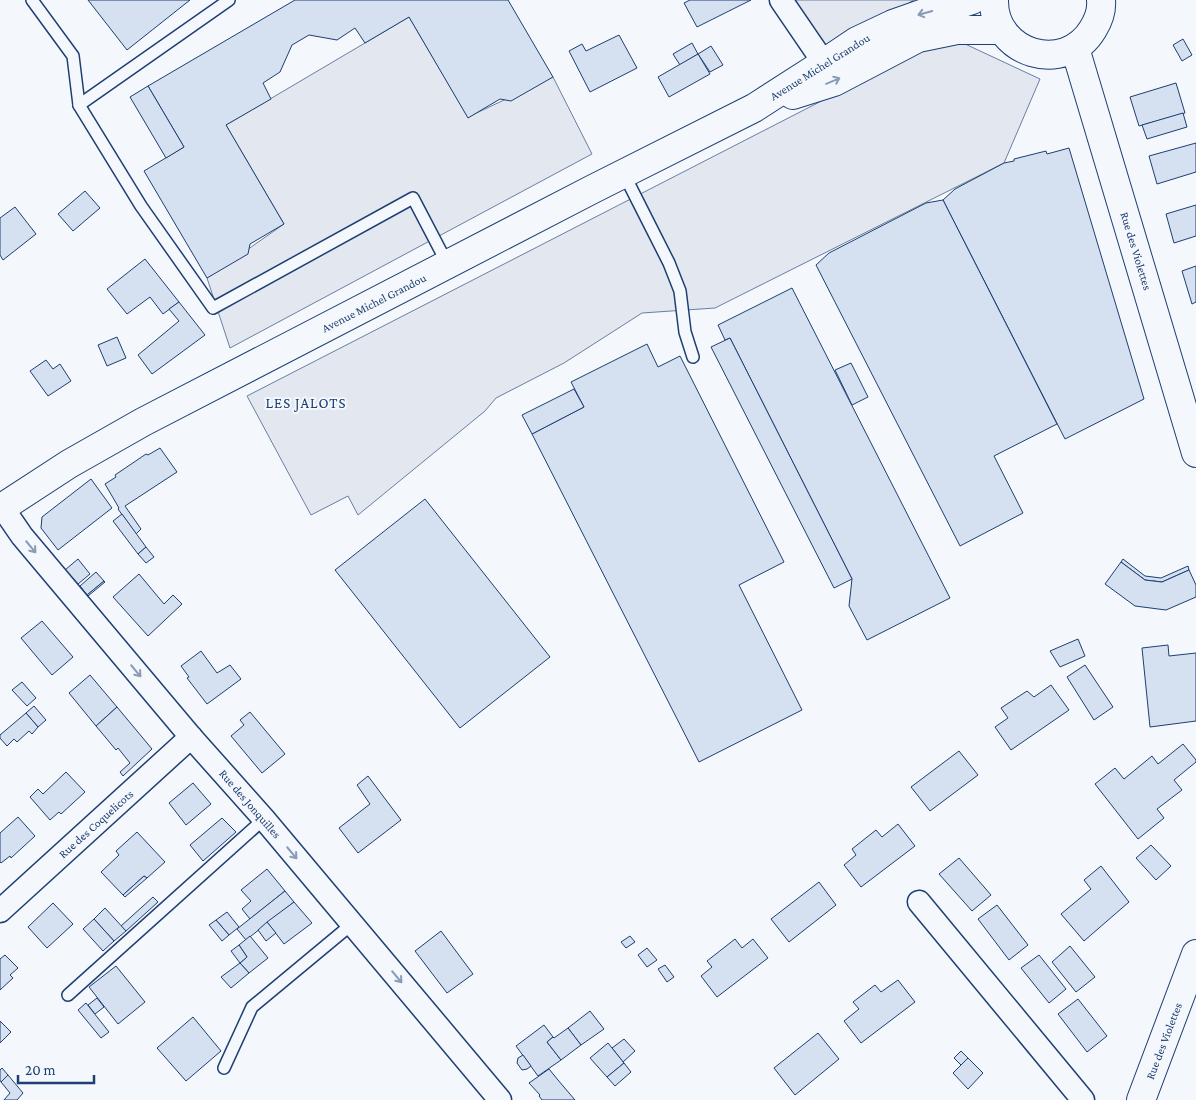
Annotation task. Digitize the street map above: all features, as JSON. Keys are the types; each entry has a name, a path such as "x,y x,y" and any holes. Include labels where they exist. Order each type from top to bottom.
{"main road":[{"name":"Avenue Michel Grandou","path":"1,508 68,464 143,422 754,108 857,41 893,24 924,13 972,0"},
{"path":"994,0 996,17 1002,30 1011,41 1022,49 1035,54 1049,55 1075,48 1089,36 1098,21 1102,4 1101,0"},
{"name":"Avenue Michel Grandou","path":"754,108 834,82 918,38 957,30 1002,30"},
{"name":"Rue des Violettes","path":"1075,48 1196,454"},
{"name":"Rue des Violettes","path":"1141,1100 1196,954"}],"street":[{"path":"781,0 824,63"},
{"name":"Rue des Jonquilles","path":"1,508 22,536 191,737 264,819 500,1100"},
{"name":"Rue des Coquelicots","path":"0,912 191,737"},
{"path":"919,902 1083,1100"}],"lane":[{"path":"32,0 73,56 80,105 141,206 213,308 413,198 448,265"},
{"path":"80,105 229,0"},
{"path":"624,174 669,263 680,291 685,332 693,357"},
{"path":"68,995 264,819"},
{"path":"224,1068 252,1008 352,924"}],"shaded area":[{"path":"795,0 914,0 828,51"},
{"path":"409,17 468,117 553,77 592,154 230,348 207,278 284,224 226,125"},
{"path":"948,36 1040,79 1004,163 715,308 642,313 564,363 496,398 485,411 358,515 348,496 311,515 247,396"}],"building":[{"path":"88,0 190,0 127,50"},
{"path":"295,0 508,0 553,77 511,101 500,99 468,118 409,17 365,43 355,28 337,40 309,35 292,45 280,72 263,83 271,99 226,125 284,224 250,244 248,254 207,278 144,171 184,147 148,86"},
{"path":"690,0 751,0 697,27 684,3"},
{"path":"619,35 637,68 590,92 569,51 582,44 586,51"},
{"path":"1183,39 1192,55 1182,61 1173,45"},
{"path":"692,43 698,54 680,65 673,54"},
{"path":"711,46 723,65 710,72 698,54"},
{"path":"698,54 710,74 669,97 658,77"},
{"path":"1176,83 1185,113 1139,126 1130,97"},
{"path":"148,86 184,147 166,158 130,97"},
{"path":"1183,113 1187,127 1147,139 1142,125"},
{"path":"1196,143 1196,172 1157,184 1149,156"},
{"path":"1069,148 1144,399 1065,439 943,200 955,189 1004,163 1046,151 1047,154"},
{"path":"85,191 100,208 73,231 58,214"},
{"path":"943,200 1057,424 994,456 1023,513 960,546 816,265 829,253 926,203"},
{"path":"1196,205 1196,236 1174,243 1166,214"},
{"path":"15,207 36,234 3,260 0,255 0,218"},
{"path":"145,259 179,302 163,314 150,297 127,314 107,289"},
{"path":"1196,266 1196,302 1192,304 1182,271"},
{"path":"792,288 950,598 867,640 849,606 852,579 730,338 725,340 718,325"},
{"path":"179,302 205,335 152,374 138,355 179,321 169,309"},
{"path":"117,337 126,358 107,366 98,345"},
{"path":"730,338 852,579 834,588 711,347"},
{"path":"647,344 658,367 680,356 784,562 739,585 802,710 699,762 532,434 584,407 571,382"},
{"path":"46,360 53,369 60,364 71,381 48,396 30,371"},
{"path":"851,363 868,397 852,405 835,370"},
{"path":"574,389 584,407 532,434 522,415"},
{"path":"160,448 177,472 125,506 141,529 136,534 118,509 105,484 146,454 148,455"},
{"path":"91,479 112,508 58,550 41,528 42,517"},
{"path":"425,499 550,657 460,728 335,570"},
{"path":"122,514 146,547 138,554 113,521"},
{"path":"146,547 154,557 146,563 138,554"},
{"path":"78,559 90,574 78,584 65,570"},
{"path":"1123,559 1145,576 1161,578 1188,566 1189,570 1162,582 1145,580 1121,562"},
{"path":"1121,562 1145,580 1162,582 1189,570 1196,585 1196,597 1166,610 1135,606 1105,584"},
{"path":"96,572 104,581 87,595 80,586"},
{"path":"139,574 164,604 173,595 182,604 148,636 113,597"},
{"path":"104,581 105,582 87,595"},
{"path":"42,621 73,657 52,675 21,638"},
{"path":"1078,639 1085,656 1060,667 1050,651"},
{"path":"1168,645 1169,656 1196,653 1196,721 1150,727 1142,648"},
{"path":"201,651 217,673 230,665 241,679 207,704 187,678 189,677 181,666"},
{"path":"1085,665 1113,707 1094,720 1067,677"},
{"path":"90,675 117,707 96,726 69,693"},
{"path":"22,682 36,698 27,706 12,690"},
{"path":"1051,685 1069,710 1011,750 995,727 1008,718 1001,708 1027,691 1034,697"},
{"path":"34,706 46,720 38,727 26,713"},
{"path":"117,707 152,749 123,776 120,772 130,763 118,748 116,750 96,726"},
{"path":"250,712 285,754 262,773 231,736 244,725 240,720"},
{"path":"26,713 38,727 32,734 29,731 17,742 14,739 7,746 0,738 0,735"},
{"path":"1183,744 1196,762 1174,780 1182,790 1157,809 1164,818 1138,839 1095,784 1115,768 1124,779 1152,756 1158,764"},
{"path":"959,751 978,775 930,811 911,787"},
{"path":"66,772 85,792 61,814 59,812 50,820 30,797 38,789 43,794"},
{"path":"368,776 401,820 358,853 339,828 370,804 357,785"},
{"path":"193,783 211,804 186,825 169,803"},
{"path":"18,817 35,836 11,858 10,856 1,863 0,833"},
{"path":"222,818 236,832 203,861 190,845"},
{"path":"898,824 915,846 861,887 844,865 856,855 852,849 876,830 882,837"},
{"path":"137,832 165,862 147,878 144,876 123,895 101,872 119,855 116,851"},
{"path":"1151,845 1171,866 1156,880 1136,858"},
{"path":"959,858 991,895 972,911 939,874"},
{"path":"1101,866 1129,902 1084,941 1061,914 1091,889 1084,880"},
{"path":"267,869 285,891 250,919 242,909 251,901 241,890"},
{"path":"144,876 147,878 125,897 123,895"},
{"path":"819,882 836,905 789,942 771,919"},
{"path":"285,891 294,902 246,940 237,929"},
{"path":"153,897 158,902 126,931 121,926"},
{"path":"294,902 312,923 284,944 267,922"},
{"path":"53,903 73,924 47,948 28,927"},
{"path":"997,905 1028,945 1009,960 978,919"},
{"path":"105,908 126,931 114,941 94,919"},
{"path":"227,912 239,927 229,935 216,920"},
{"path":"94,919 114,941 103,951 83,929"},
{"path":"216,920 229,935 222,941 209,925"},
{"path":"267,922 276,933 266,941 258,930"},
{"path":"441,931 473,974 447,993 415,951"},
{"path":"250,936 268,958 249,973 240,963 247,957 239,945"},
{"path":"630,936 635,942 626,948 621,942"},
{"path":"735,939 742,948 753,939 768,958 717,997 701,976 712,967 707,961"},
{"path":"239,945 247,957 240,963 231,951"},
{"path":"1070,946 1095,977 1076,992 1052,962"},
{"path":"647,948 657,960 647,967 638,955"},
{"path":"5,955 18,968 10,975 13,978 0,990 0,959"},
{"path":"1039,955 1066,989 1049,1003 1021,968"},
{"path":"240,963 249,973 231,988 221,977"},
{"path":"665,965 674,977 667,982 658,969"},
{"path":"116,966 145,1002 118,1024 89,987"},
{"path":"898,980 915,1002 861,1043 844,1021 859,1009 853,1002 875,985 881,992"},
{"path":"97,998 104,1007 95,1014 88,1005"},
{"path":"1078,999 1107,1036 1087,1052 1058,1014"},
{"path":"86,1003 109,1032 101,1038 78,1010"},
{"path":"590,1011 604,1029 581,1045 568,1028"},
{"path":"193,1017 221,1051 186,1081 157,1048"},
{"path":"0,1021 11,1032 0,1043"},
{"path":"544,1025 553,1037 547,1042 561,1060 538,1076 516,1046"},
{"path":"568,1028 581,1045 561,1060 547,1042"},
{"path":"818,1033 839,1059 795,1095 774,1068"},
{"path":"624,1039 635,1051 623,1062 612,1048"},
{"path":"608,1043 624,1063 607,1077 590,1058"},
{"path":"961,1051 968,1058 961,1065 954,1058"},
{"path":"523,1055 531,1066 522,1070 517,1063 518,1058"},
{"path":"968,1058 983,1073 968,1089 953,1073"},
{"path":"624,1063 631,1072 615,1086 607,1077"},
{"path":"2,1068 8,1075 1,1082 0,1070"},
{"path":"549,1069 575,1100 542,1100 529,1083"},
{"path":"8,1075 23,1093 17,1100 4,1100 10,1093 1,1082"}],"district":[{"name":"LES JALOTS","path":"306,403"}]}
